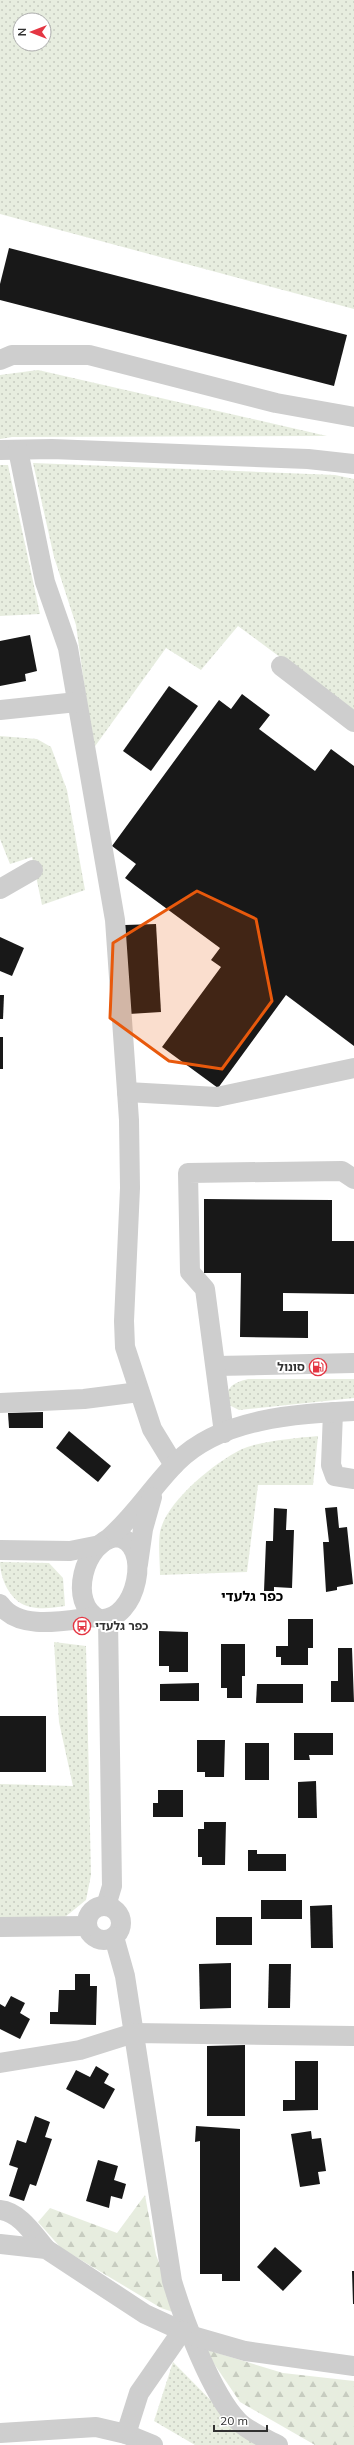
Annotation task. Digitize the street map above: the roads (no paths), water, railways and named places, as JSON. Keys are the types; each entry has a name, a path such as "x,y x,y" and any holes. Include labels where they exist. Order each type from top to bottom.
{"street":[{"path":"0,360 12,355 89,355 276,403 354,417"},
{"path":"174,1466 152,1429 125,1347 124,1321 130,1188 127,1092 115,920 68,648 46,582 9,450 52,449 301,459 354,464"},
{"path":"281,666 354,722"},
{"path":"0,710 77,702"},
{"path":"0,888 33,870"},
{"path":"127,1092 218,1097 354,1068"},
{"path":"224,1433 205,1290 190,1272 188,1173 342,1171 354,1179"},
{"path":"216,1366 354,1363"},
{"path":"0,1403 84,1399 139,1392"},
{"path":"101,1618 89,1611 84,1602 83,1584 87,1565 104,1542 132,1516 174,1466 192,1450 224,1433 285,1417 354,1411"},
{"path":"333,1412 331,1465 335,1476 354,1479"},
{"path":"0,1604 12,1615 36,1621 101,1618 120,1612 127,1603 133,1591 143,1529 156,1487"},
{"path":"0,1550 74,1550 121,1538 128,1542 136,1554 137,1572"},
{"path":"49,1550 74,1566 83,1584"},
{"path":"101,1618 112,1886 106,1906"},
{"path":"106,1906 114,1909 120,1918 120,1928 114,1937 106,1940 96,1938 90,1933 87,1926 88,1918 92,1911 98,1907 106,1906"},
{"path":"0,1927 87,1926"},
{"path":"114,1937 125,1976 172,2281 187,2333 224,2405 240,2423 278,2445"},
{"path":"0,2063 80,2050 134,2033 354,2036"},
{"path":"0,2210 5,2210 25,2224 46,2249 145,2314 187,2333 245,2351 354,2366"},
{"path":"0,2244 46,2249"},
{"path":"126,2434 139,2392 187,2333"},
{"path":"0,2433 96,2427 126,2434 153,2445"}],"place":[{"name":"סונול","path":"318,1367"},
{"name":"כפר גלעדי","path":"82,1626"}],"district":[{"name":"כפר גלעדי","path":"252,1596"}]}
